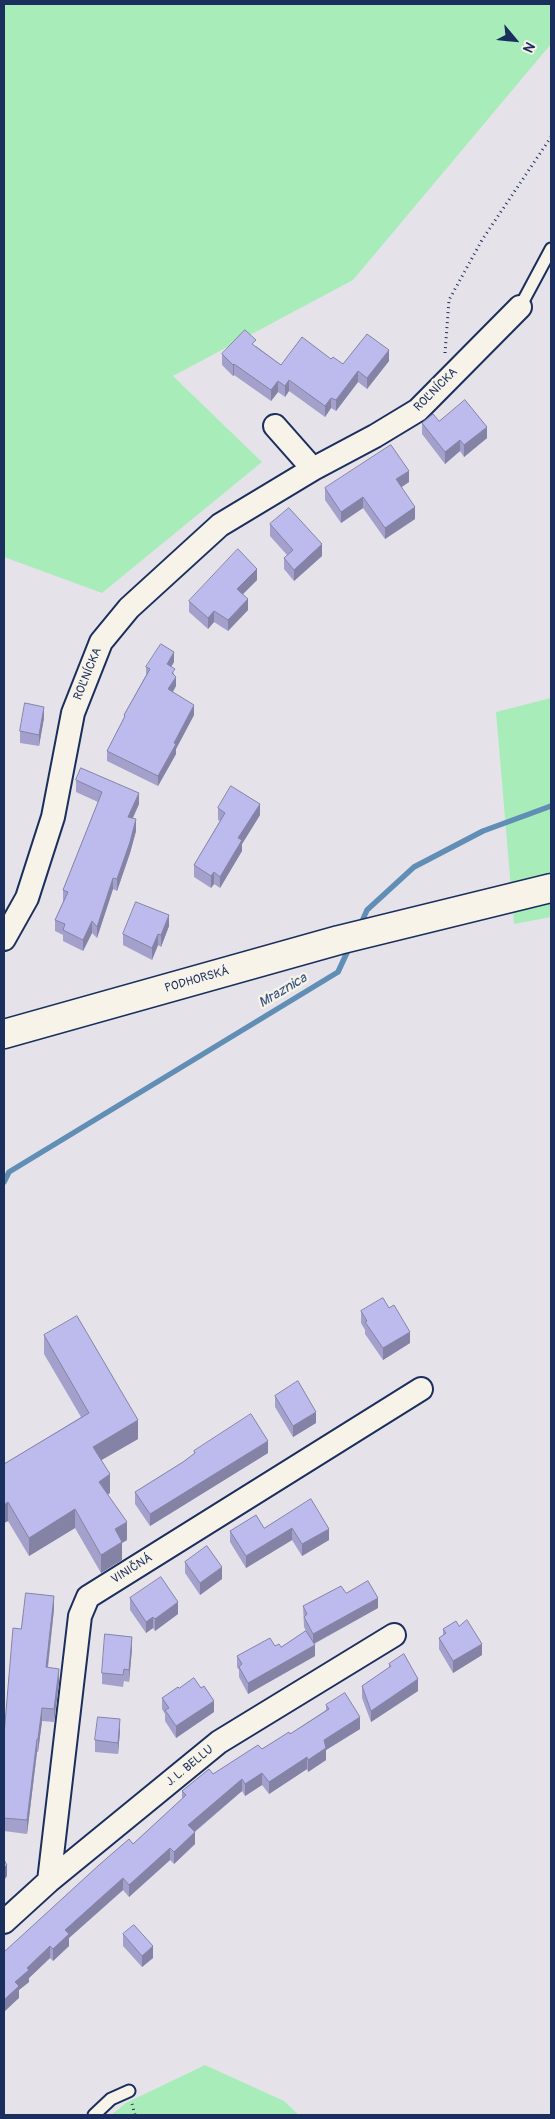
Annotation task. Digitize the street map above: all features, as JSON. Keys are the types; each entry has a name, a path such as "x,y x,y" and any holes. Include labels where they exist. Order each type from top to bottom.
{"street":[{"name":"ROĽNÍCKA","path":"4,939 27,898 53,817 73,713 101,642 129,608 220,525 312,469 375,436 418,410 520,307"},
{"path":"275,426 312,469"},
{"name":"PODHORSKÁ","path":"4,1034 339,940 551,888"},
{"name":"VINIČNÁ","path":"49,1881 80,1616 88,1597 421,1390"},
{"name":"J. L. BELLU","path":"4,1922 49,1881 218,1742 394,1635"}],"lane":[{"path":"520,307 551,249"},
{"path":"94,2115 111,2099 129,2091"}],"path":[{"path":"443,383 449,300 482,240 551,138"}],"green space":[{"path":"4,4 551,4 551,44 353,280 173,376 262,462 102,593 4,557"},
{"path":"551,698 551,917 514,924 496,712"},
{"path":"205,2065 284,2101 299,2115 111,2115 126,2103"}],"building":[{"path":"245,330 256,340 252,344 281,365 302,337 331,359 333,357 343,364 367,334 389,350 367,378 358,371 336,400 331,398 325,406 289,380 285,386 278,381 271,390 233,365 222,354"},
{"path":"465,400 487,427 464,445 460,440 445,452 422,423 433,414 439,421"},
{"path":"391,445 409,471 396,479 415,507 385,528 363,497 341,512 325,488"},
{"path":"289,508 322,544 294,570 284,558 293,550 270,524"},
{"path":"238,549 257,569 237,589 248,599 228,620 214,611 208,618 189,601"},
{"path":"161,644 174,652 167,664 175,669 172,673 176,677 168,689 194,705 174,743 176,744 158,776 107,751 124,715 150,669 146,667"},
{"path":"25,703 44,707 39,735 20,731"},
{"path":"81,768 139,793 128,817 136,819 117,879 113,878 97,927 92,921 83,940 63,930 65,924 55,920 68,892 63,890 102,792 76,780"},
{"path":"231,786 260,804 238,838 242,840 220,877 214,872 211,876 194,865 225,813 218,808"},
{"path":"136,902 169,915 161,935 158,934 152,948 123,934"},
{"path":"383,1298 389,1308 394,1305 410,1332 383,1348 365,1322 367,1321 361,1311"},
{"path":"77,1316 138,1420 93,1447 110,1474 99,1482 127,1522 115,1529 122,1542 101,1555 75,1509 29,1538 8,1502 4,1505 4,1464 89,1413 44,1335"},
{"path":"298,1381 316,1412 293,1426 275,1396"},
{"path":"251,1414 268,1441 150,1514 135,1492 183,1462 195,1453 194,1451"},
{"path":"311,1499 329,1529 302,1544 292,1528 246,1556 230,1531 256,1515 264,1528"},
{"path":"207,1546 222,1567 200,1583 185,1562"},
{"path":"161,1577 178,1602 155,1619 153,1617 146,1622 130,1598"},
{"path":"368,1581 378,1598 313,1634 304,1617 307,1614 303,1606 341,1586 346,1593"},
{"path":"26,1593 54,1596 46,1667 59,1669 54,1709 42,1708 27,1820 4,1818 4,1735 13,1628 21,1629"},
{"path":"467,1620 482,1644 453,1661 439,1638 446,1633 443,1629 456,1621 459,1626"},
{"path":"306,1631 315,1645 248,1683 239,1667 242,1664 237,1656 270,1638 275,1646 279,1644 281,1647"},
{"path":"105,1634 132,1637 129,1670 124,1669 123,1675 102,1673"},
{"path":"404,1654 418,1679 371,1711 362,1686 391,1666 389,1664"},
{"path":"194,1678 201,1688 204,1686 214,1701 176,1726 165,1710 169,1708 162,1698"},
{"path":"345,1693 360,1717 324,1740 326,1748 308,1760 307,1757 269,1782 262,1773 245,1784 242,1779 188,1825 195,1832 174,1852 170,1848 129,1885 123,1878 65,1930 69,1934 53,1949 50,1946 27,1968 29,1970 15,1982 19,1986 4,2000 4,1952 99,1865 129,1839 133,1844 186,1795 182,1791 209,1769 213,1774 258,1745 262,1749 289,1732 290,1734 329,1709 326,1705"},
{"path":"98,1717 120,1719 118,1743 95,1740"},
{"path":"134,1925 153,1946 142,1956 123,1934"}],"waterway":[{"name":"Mraznica","path":"360,926 367,910 414,867 483,831 551,806"},
{"name":"Mraznica","path":"4,1182 9,1172 338,972 350,946"}]}
